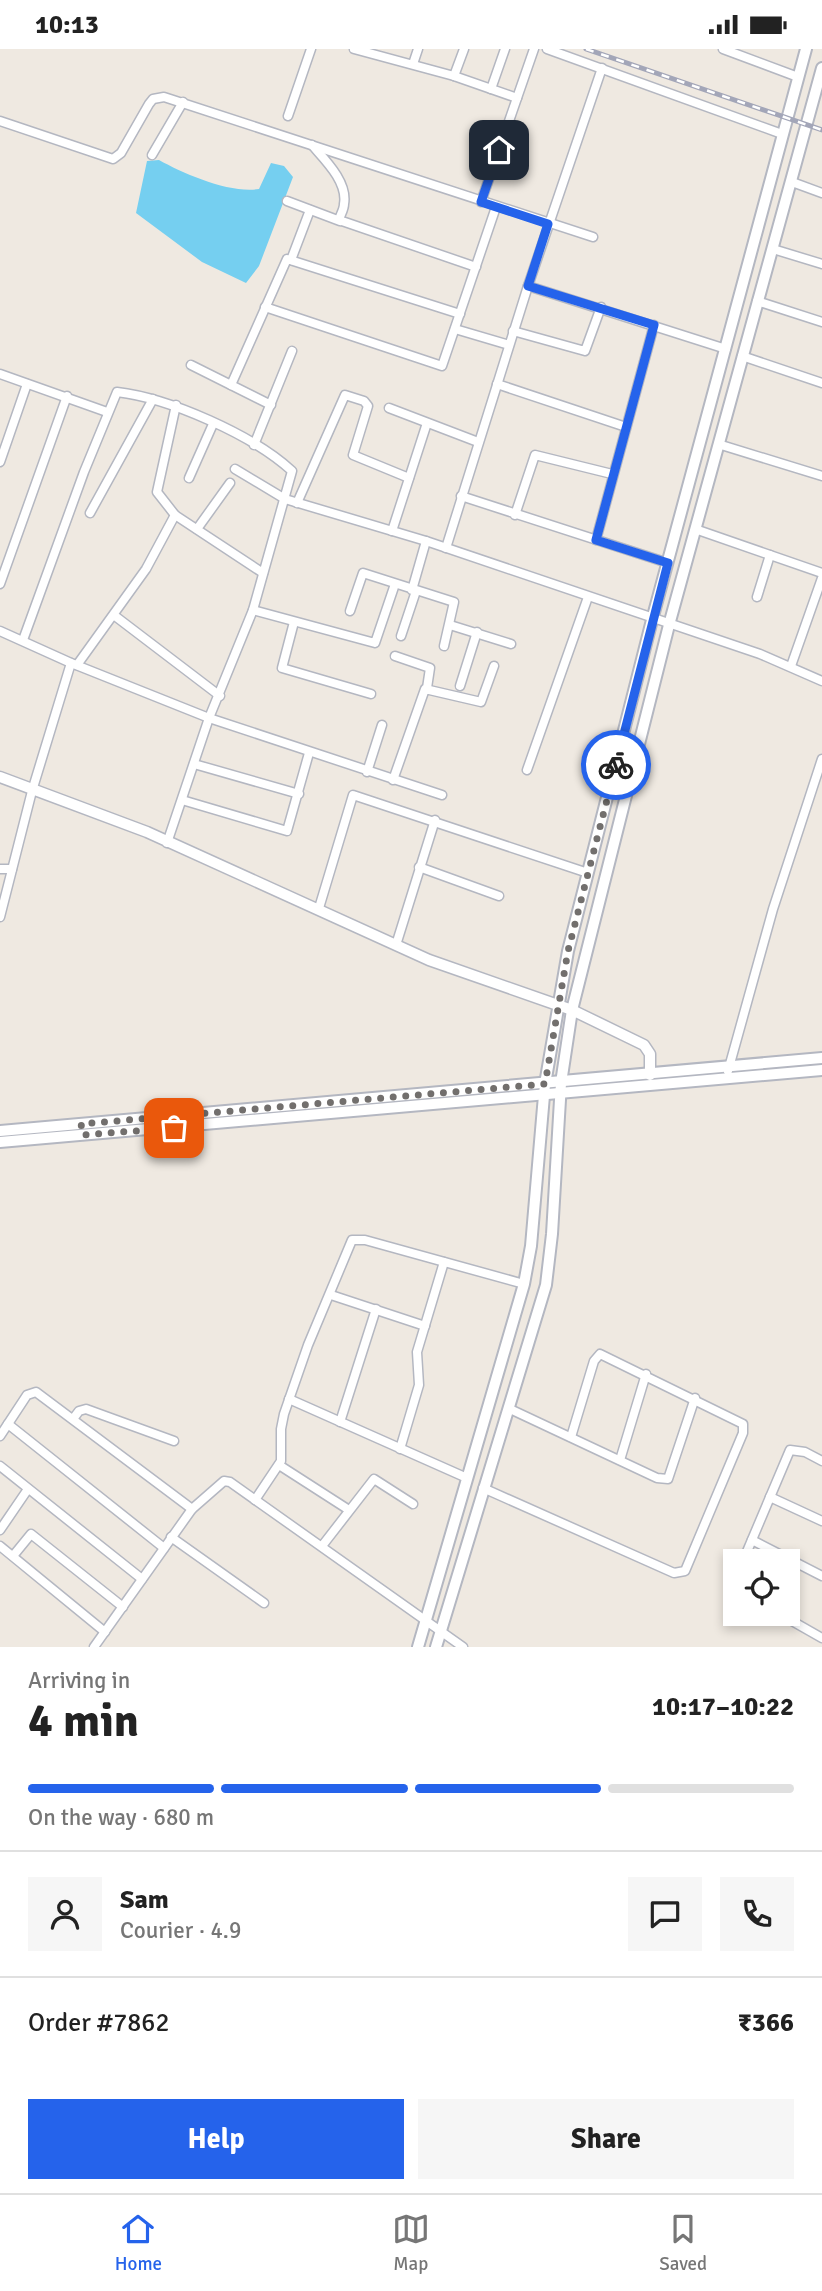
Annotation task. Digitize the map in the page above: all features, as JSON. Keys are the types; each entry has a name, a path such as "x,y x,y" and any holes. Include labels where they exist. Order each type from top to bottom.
{"main road":[{"path":"418,1647 524,1285 531,1245 544,1089 556,1004 652,620 806,49"},
{"path":"436,1647 483,1488 510,1409 550,1260 561,1087 572,1010 669,625 822,68"},
{"path":"561,1087 728,1073 822,1058"},
{"path":"0,1142 82,1130 544,1089 650,1075 822,1070"},
{"path":"0,1131 82,1130"}],"street":[{"path":"288,116 311,49"},
{"path":"354,49 454,76 517,99"},
{"path":"413,64 418,49"},
{"path":"454,76 464,49"},
{"path":"491,89 505,49"},
{"path":"481,202 534,49"},
{"path":"547,49 782,134"},
{"path":"723,49 735,51 798,77"},
{"path":"446,548 513,331 602,68"},
{"path":"0,121 113,159 121,153 153,99 164,97 593,237"},
{"path":"152,155 183,102"},
{"path":"310,143 328,163 341,186 345,203 340,221"},
{"path":"792,182 822,193"},
{"path":"287,201 477,267"},
{"path":"265,307 440,366 443,364 496,207"},
{"path":"291,260 310,210"},
{"path":"773,249 822,264"},
{"path":"231,385 285,262 291,260 460,314"},
{"path":"528,286 601,307 726,349"},
{"path":"757,301 822,322"},
{"path":"513,331 584,351 601,307"},
{"path":"596,540 654,325"},
{"path":"455,329 509,345"},
{"path":"254,445 292,351"},
{"path":"742,356 822,383"},
{"path":"191,365 271,405"},
{"path":"0,374 107,412"},
{"path":"0,462 27,384"},
{"path":"497,384 626,427"},
{"path":"23,640 107,412 117,392 176,405 254,445 292,471 253,610 209,719 167,843"},
{"path":"297,503 345,395 364,401 368,406 354,455 409,478"},
{"path":"0,584 67,396"},
{"path":"90,513 153,400"},
{"path":"176,405 156,487 159,495 176,515 262,573"},
{"path":"389,408 478,442"},
{"path":"392,531 427,423"},
{"path":"189,478 213,424"},
{"path":"718,444 822,476"},
{"path":"514,515 535,455 612,474"},
{"path":"235,469 285,499 426,541 791,666 822,681"},
{"path":"197,529 230,483"},
{"path":"461,496 668,563"},
{"path":"0,917 32,791 74,664 115,616 146,569 176,515"},
{"path":"695,529 822,575 791,666"},
{"path":"401,636 426,541"},
{"path":"757,597 770,555"},
{"path":"350,611 361,574 456,603 444,646"},
{"path":"253,610 375,643 395,584"},
{"path":"527,770 588,597"},
{"path":"115,616 220,696"},
{"path":"294,622 282,668 371,694"},
{"path":"450,625 511,644"},
{"path":"0,631 209,719 442,795"},
{"path":"460,686 477,632"},
{"path":"393,780 427,688 430,668 395,656"},
{"path":"427,688 481,702 494,666"},
{"path":"367,772 382,725"},
{"path":"182,800 285,832 289,828 309,753"},
{"path":"728,1073 773,909 818,784 822,759"},
{"path":"194,764 299,794"},
{"path":"0,777 147,832 462,973 572,1010 644,1045 650,1054 650,1075"},
{"path":"319,908 351,796 435,820 588,873"},
{"path":"396,945 435,820"},
{"path":"419,867 499,896"},
{"path":"0,869 12,869"},
{"path":"255,1500 279,1465 281,1429 289,1399 352,1240 365,1240 524,1285"},
{"path":"400,1448 419,1385 415,1360 444,1262"},
{"path":"331,1295 425,1326"},
{"path":"340,1422 376,1309"},
{"path":"483,1488 674,1573 681,1573 688,1566 744,1428 740,1421 606,1355 596,1356 571,1437"},
{"path":"620,1460 646,1374"},
{"path":"0,1436 31,1392 41,1395 192,1509"},
{"path":"510,1409 657,1478 668,1479 695,1398"},
{"path":"289,1399 467,1478"},
{"path":"73,1419 79,1411 86,1409 174,1441"},
{"path":"9,1424 164,1548"},
{"path":"748,1549 790,1450 805,1452 822,1461"},
{"path":"0,1465 142,1579"},
{"path":"279,1465 349,1510"},
{"path":"322,1546 374,1479 413,1504"},
{"path":"94,1647 192,1509 224,1481 230,1482 463,1647"},
{"path":"0,1530 28,1489"},
{"path":"770,1497 822,1521"},
{"path":"13,1556 31,1534 123,1607"},
{"path":"171,1537 264,1603"},
{"path":"752,1540 822,1576"},
{"path":"0,1546 105,1632"},
{"path":"800,1626 822,1638"}],"water":[{"path":"159,160 194,177 235,189 259,189 271,163 284,166 293,177 259,266 246,283 202,262 136,213 147,161"}],"railway":[{"path":"586,49 822,130"}],"way so far":[{"path":"174,1128 83,1135 81,1124 545,1084 556,1004 616,765"}],"route":[{"path":"499,150 481,202 548,224 528,286 654,325 596,540 668,563 616,765"}]}
